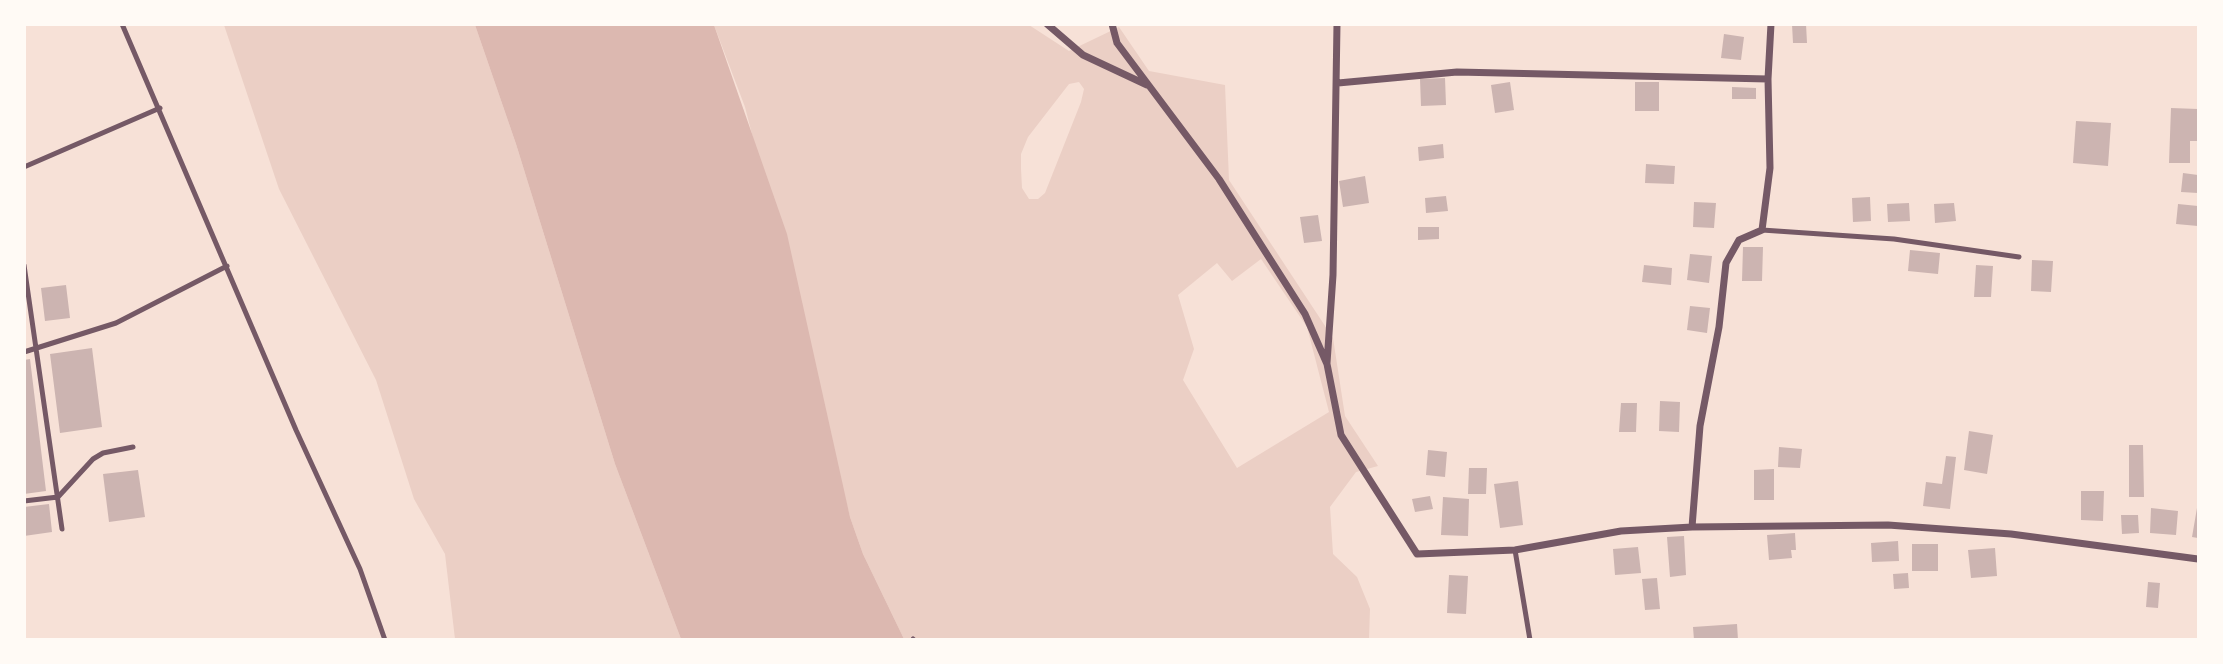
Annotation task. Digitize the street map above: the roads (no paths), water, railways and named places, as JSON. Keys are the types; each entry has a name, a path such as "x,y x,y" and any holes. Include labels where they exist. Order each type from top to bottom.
{"street":[{"path":"1047,24 1083,55 1148,85"},
{"path":"1112,24 1117,43 1219,180 1305,314 1327,364 1341,435 1417,554 1515,550 1621,531 1692,527 1888,525 2011,534 2199,559"},
{"path":"1327,364 1334,275 1337,24"},
{"path":"1692,527 1700,426 1719,327 1726,263 1739,240 1762,230 1770,169 1768,79 1771,24"},
{"path":"1338,83 1457,72 1768,79"}],"lane":[{"path":"122,24 360,569 386,639"},
{"path":"24,167 160,108"},
{"path":"1762,230 1894,239 2019,257"},
{"path":"24,265 62,529"},
{"path":"24,352 38,350 116,323 227,266"},
{"path":"24,501 58,497 93,459 103,453 133,447"},
{"path":"1515,550 1530,639"}]}
